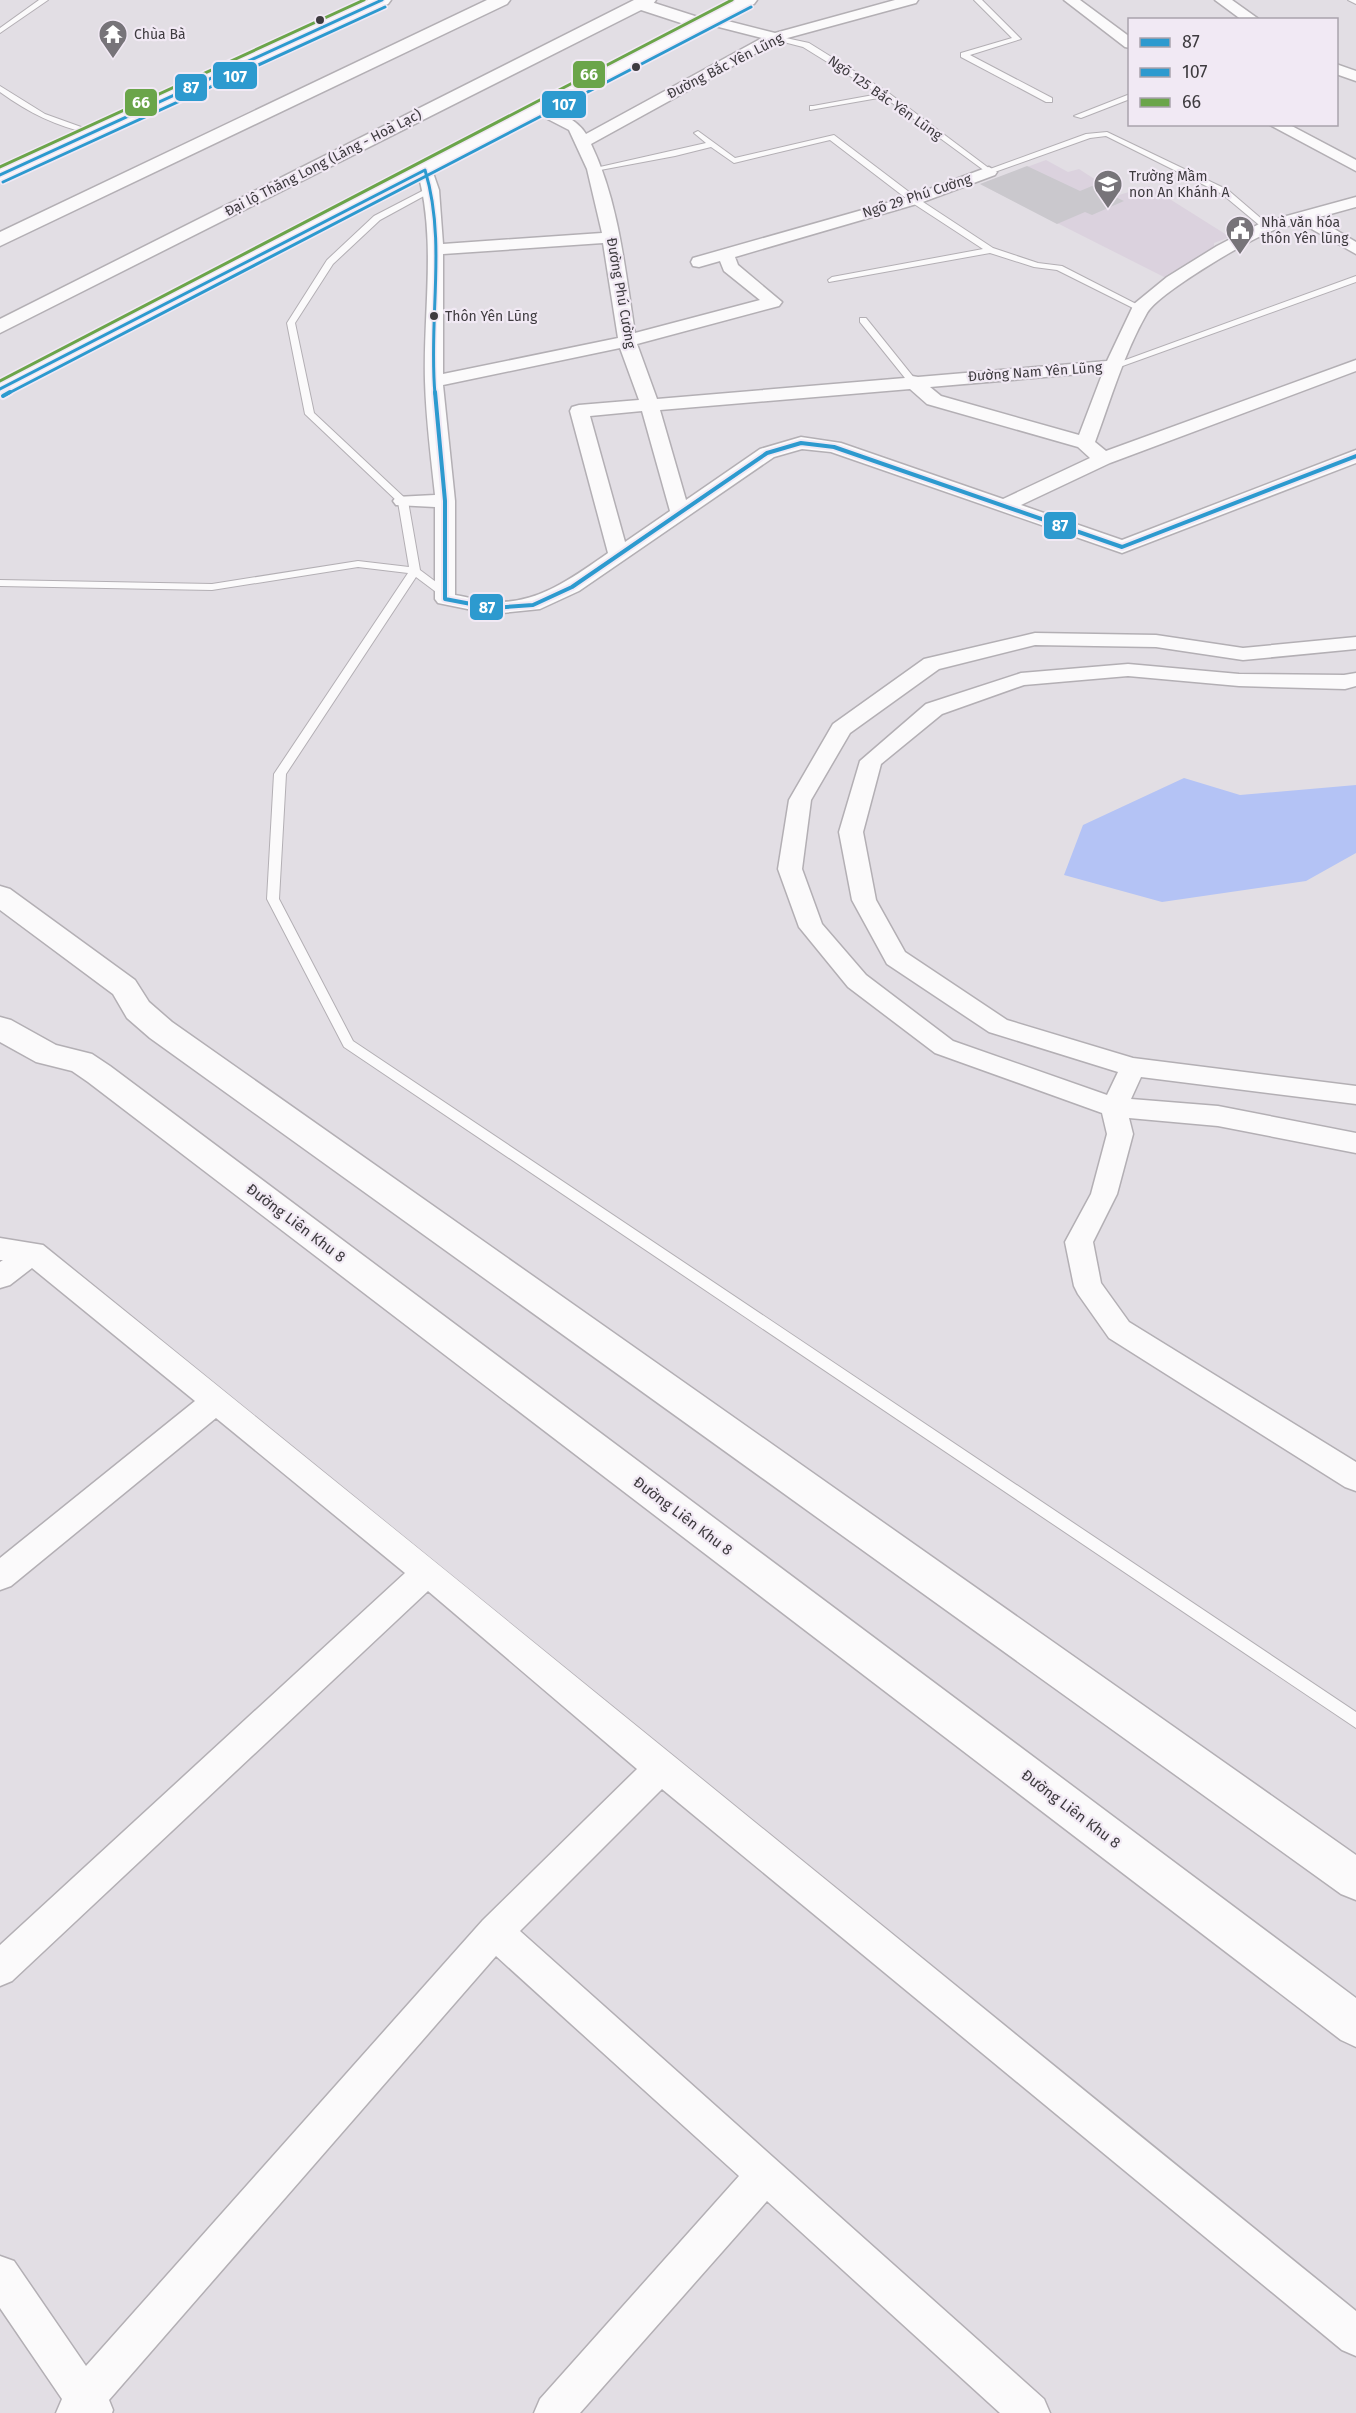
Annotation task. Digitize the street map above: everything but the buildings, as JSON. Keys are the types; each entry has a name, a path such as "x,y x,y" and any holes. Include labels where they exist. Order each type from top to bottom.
{"main road":[{"path":"0,175 382,0"},
{"path":"0,240 501,0"},
{"path":"0,389 425,170 742,0"},
{"path":"645,3 710,18 747,0"},
{"name":"Đại lộ Thăng Long (Láng - Hoà Lạc)","path":"0,327 645,3"},
{"path":"0,896 124,987 138,1011 161,1030 1356,1880"},
{"name":"Đường Liên Khu 8","path":"0,1028 47,1054 81,1062 99,1074 1356,2025"}],"street":[{"name":"Đường Bắc Yên Lũng","path":"582,143 775,38 911,0"},
{"path":"1071,0 1128,43"},
{"path":"1222,0 1250,18"},
{"path":"710,18 775,38"},
{"path":"1338,69 1356,77"},
{"name":"Đường Phú Cường","path":"539,109 575,127 595,169 611,237 627,341 650,406 680,512"},
{"path":"1279,126 1356,166"},
{"path":"425,170 431,190 435,250 434,381 445,501 445,599 492,608 533,605 572,586 768,453 801,443 834,447 1122,547 1356,456"},
{"name":"Ngõ 29 Phú Cường","path":"699,262 914,200 989,172"},
{"name":"Đường Nam Yên Lũng","path":"618,554 579,411 912,381 1114,366 1140,308 1173,282 1223,250 1267,227 1356,202"},
{"path":"1301,216 1356,249"},
{"path":"435,250 611,237"},
{"path":"434,381 627,341 774,302 730,267 726,254"},
{"path":"1004,506 1103,459 1356,364"},
{"path":"1084,442 1114,366"},
{"path":"912,381 934,400 1084,442 1103,459"},
{"path":"404,501 445,501"},
{"path":"1356,643 1243,654 1156,641 1035,639 932,664 841,729 800,800 790,869 811,927 857,981 944,1047 1114,1107 1218,1116 1356,1143"},
{"path":"1156,641 1188,675"},
{"path":"1356,679 1345,682 1239,680 1128,670 1021,679 934,709 871,761 851,832 864,900 896,958 998,1026 1133,1067 1356,1095"},
{"path":"1133,1067 1114,1107 1120,1134 1104,1194 1079,1242 1088,1286 1119,1330 1356,1478"},
{"path":"0,1249 33,1253 217,1400 661,1768 1356,2336"},
{"path":"0,1276 33,1253"},
{"path":"0,1576 217,1400"},
{"path":"0,1969 427,1572"},
{"path":"0,2275 85,2408 495,1932 661,1768"},
{"path":"495,1932 765,2175 1014,2408"},
{"path":"554,2413 765,2175"}],"lane":[{"path":"0,31 44,0"},
{"path":"978,0 1017,39 964,56 1049,100"},
{"path":"1352,0 1356,2"},
{"name":"Ngõ 125 Bắc Yên Lũng","path":"775,38 806,45 885,95 989,172"},
{"path":"0,88 36,114 57,124 91,132"},
{"path":"813,108 885,95"},
{"path":"1078,116 1128,97"},
{"path":"698,133 734,161 831,137 914,200 990,250 1037,265 1059,268 1140,308"},
{"name":"Ngõ 29 Phú Cường","path":"989,172 1089,136 1107,134 1225,192 1267,227"},
{"path":"595,169 675,154 711,144"},
{"path":"431,190 377,218 330,262 291,323 310,414 404,501 415,571 279,774 273,898 348,1044 1356,1721"},
{"path":"832,280 990,250"},
{"path":"1114,366 1356,279"},
{"path":"863,320 912,381"},
{"path":"0,583 212,587 358,564 415,571 440,590 445,599"}],"shaded area":[{"name":"Trường Mầm non An Khánh A","path":"1046,160 1068,172 1079,169 1119,195 1149,186 1230,237 1214,243 1214,249 1166,278 980,184"}],"water":[{"path":"1184,778 1240,795 1356,785 1356,853 1306,881 1162,902 1064,875 1083,825"}],"transit line":[{"name":"66","path":"0,167 364,0"},
{"name":"87","path":"0,175 382,0"},
{"name":"66","path":"0,381 732,0"},
{"name":"107","path":"3,182 385,7"},
{"name":"107","path":"3,396 751,7"},
{"name":"87","path":"0,389 425,170 431,190 435,250 434,381 445,501 445,599 492,608 533,605 572,587 767,453 801,443 834,447 1122,547 1356,456"}],"place":[{"name":"Chùa Bà","path":"113,60"},
{"name":"Trường Mầm non An Khánh A","path":"1108,210"},
{"name":"Nhà văn hóa thôn Yên lũng","path":"1240,256"},
{"name":"Thôn Yên Lũng","path":"434,316"}]}
